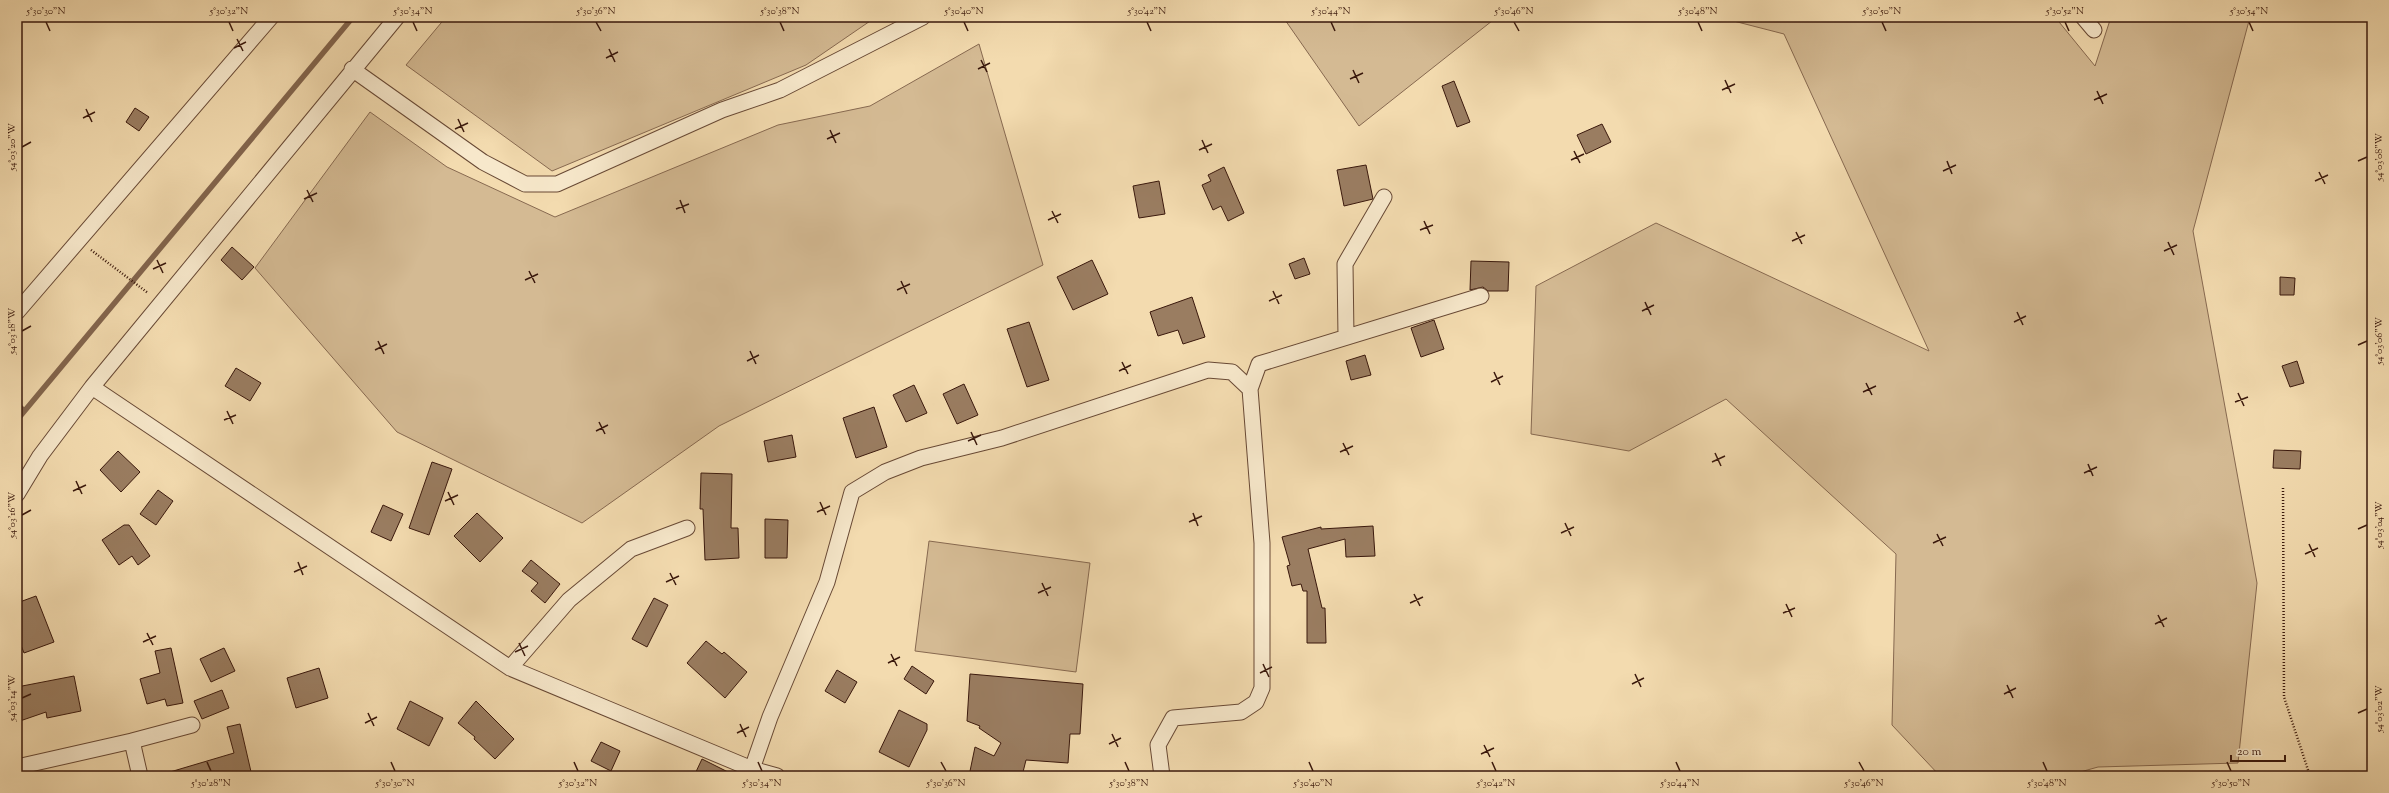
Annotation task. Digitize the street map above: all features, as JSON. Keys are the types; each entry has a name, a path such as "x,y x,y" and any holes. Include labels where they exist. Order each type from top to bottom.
{"street":[{"path":"17,312 271,17"},
{"path":"17,494 40,456 92,387 352,69 397,17"},
{"path":"352,69 483,162 525,184 557,184 722,110 780,90 923,17"},
{"path":"2083,17 2094,30"},
{"path":"1346,337 1345,264 1384,197"},
{"path":"1162,776 1158,745 1173,718 1241,712 1256,702 1262,688 1262,543 1250,389 1259,364 1481,296"},
{"path":"752,769 770,717 827,582 852,492 885,472 921,458 1002,438 1208,370 1232,372 1250,389"},
{"path":"92,387 510,668 752,769 777,776"},
{"path":"510,668 569,600 630,550 687,528"},
{"path":"17,767 132,741 192,725"},
{"path":"132,741 140,776"}],"path":[{"path":"79,241 161,303"},
{"path":"2283,488 2284,696 2310,776"}],"shaded area":[{"path":"446,17 876,17 806,65 552,171 406,65"},
{"path":"1283,17 1497,17 1359,126"},
{"path":"1718,17 2055,17 2095,66 2111,17 2250,17 2193,231 2257,583 2238,763 2098,767 2066,776 1940,776 1892,725 1896,554 1726,399 1629,451 1531,434 1536,286 1656,223 1929,351 1784,34"},
{"path":"979,44 1043,265 719,426 582,523 397,432 255,268 370,112 447,167 555,217 778,125 870,106"},
{"path":"929,541 1090,563 1076,672 915,651"}],"building":[{"path":"1454,81 1470,122 1457,127 1442,86"},
{"path":"135,108 149,117 139,131 126,122"},
{"path":"1602,124 1611,142 1586,154 1577,135"},
{"path":"1366,165 1373,199 1344,206 1337,170"},
{"path":"1224,167 1244,213 1228,221 1221,206 1213,210 1202,185 1211,181 1208,175"},
{"path":"1159,181 1165,214 1139,218 1133,186"},
{"path":"232,247 254,267 242,280 221,260"},
{"path":"1304,258 1310,274 1295,279 1289,264"},
{"path":"1092,260 1108,294 1073,310 1057,277"},
{"path":"1471,261 1509,262 1508,291 1488,291 1483,287 1470,290"},
{"path":"2280,277 2295,278 2294,295 2280,295"},
{"path":"1192,297 1205,337 1183,344 1178,330 1158,336 1150,312"},
{"path":"1434,320 1444,349 1421,357 1411,328"},
{"path":"1029,322 1049,380 1027,387 1007,329"},
{"path":"1365,355 1371,375 1351,380 1346,361"},
{"path":"2297,361 2304,383 2290,387 2282,366"},
{"path":"236,368 261,383 250,401 225,386"},
{"path":"964,384 978,415 957,424 943,394"},
{"path":"914,385 927,413 906,422 893,395"},
{"path":"874,407 887,447 856,458 843,418"},
{"path":"792,435 796,457 768,462 764,441"},
{"path":"2274,450 2301,451 2300,469 2273,468"},
{"path":"118,451 140,472 121,492 100,470"},
{"path":"432,462 452,469 429,535 409,528"},
{"path":"701,473 732,474 731,528 738,528 739,558 705,560 703,509 700,509"},
{"path":"158,490 173,501 156,525 140,514"},
{"path":"383,505 403,514 391,541 371,532"},
{"path":"477,513 503,538 480,562 454,536"},
{"path":"765,519 788,520 787,558 765,558"},
{"path":"124,525 129,525 150,556 138,565 132,556 119,565 102,540"},
{"path":"1373,526 1375,556 1346,557 1345,539 1308,549 1322,608 1325,608 1326,643 1307,643 1307,591 1303,591 1301,584 1292,586 1287,566 1290,565 1282,537 1321,527 1321,529"},
{"path":"531,560 560,584 545,603 531,591 538,583 522,571"},
{"path":"36,596 54,642 24,653 17,635 17,603"},
{"path":"654,598 668,605 647,647 632,639"},
{"path":"706,641 722,654 724,652 747,672 725,698 687,663"},
{"path":"171,648 183,703 167,706 165,699 147,704 140,679 160,673 155,651"},
{"path":"224,648 235,671 211,682 200,659"},
{"path":"912,666 934,681 926,694 904,679"},
{"path":"319,668 328,698 296,708 287,678"},
{"path":"837,670 857,682 845,703 825,691"},
{"path":"970,674 1083,684 1080,734 1070,734 1068,763 1026,760 1022,776 969,776 975,747 994,756 1001,743 979,728 980,726 967,721"},
{"path":"74,676 81,711 47,718 46,712 17,722 17,687"},
{"path":"222,690 229,708 202,719 194,701"},
{"path":"410,701 443,718 429,746 397,729"},
{"path":"476,701 514,739 495,759 474,739 475,737 458,723"},
{"path":"899,710 927,724 927,730 909,767 879,752"},
{"path":"240,724 252,776 171,776 170,772 234,753 227,727"},
{"path":"601,742 620,751 611,771 591,761"},
{"path":"702,759 736,776 694,776"}],"waterway":[{"path":"17,420 353,17"},
{"path":"17,404 24,411"}]}
